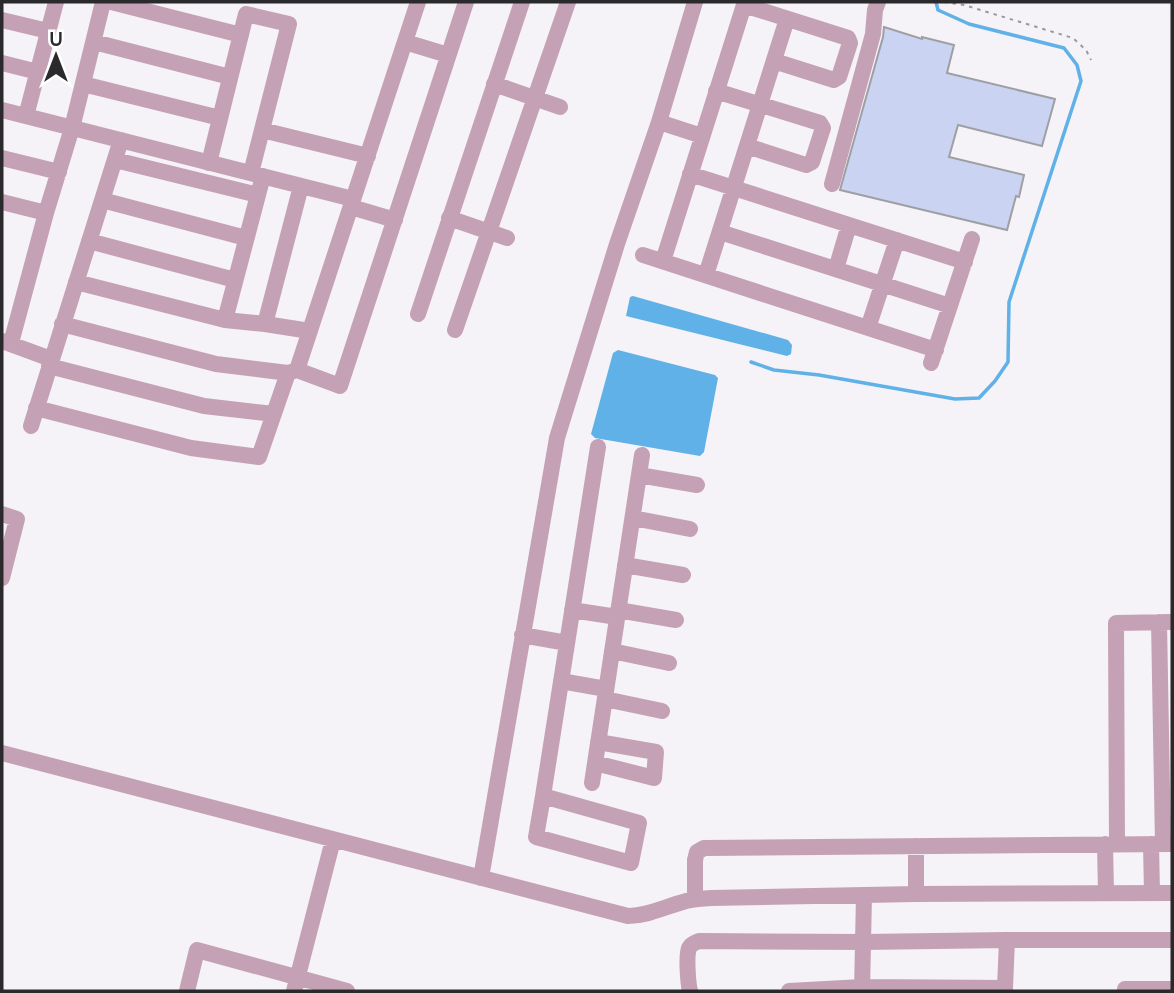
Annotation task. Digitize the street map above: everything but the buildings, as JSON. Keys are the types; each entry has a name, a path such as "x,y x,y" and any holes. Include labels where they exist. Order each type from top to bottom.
{"street":[{"path":"26,117 56,2"},
{"path":"103,2 72,128 6,342 50,362 204,406 274,414"},
{"path":"111,2 241,35"},
{"path":"36,408 191,448 259,457 274,414 310,331 418,2"},
{"path":"62,324 216,364 293,372 341,386 466,2"},
{"path":"418,314 522,2"},
{"path":"455,330 568,2"},
{"path":"481,878 557,438 695,2"},
{"path":"832,184 873,34 878,2"},
{"path":"663,261 744,5 848,38 850,43 839,77 834,80 774,61"},
{"path":"209,163 246,13 289,24 262,130 257,175 258,195 225,320"},
{"path":"706,275 787,19"},
{"path":"2,20 48,32"},
{"path":"93,42 230,77"},
{"path":"405,42 448,55"},
{"path":"2,63 38,72"},
{"path":"494,83 560,107"},
{"path":"83,85 220,118"},
{"path":"716,92 820,123 823,128 812,162 806,165 747,146"},
{"path":"2,110 301,186 395,220"},
{"path":"659,122 702,136"},
{"path":"262,130 368,156"},
{"path":"31,426 121,140"},
{"path":"2,158 58,172"},
{"path":"115,160 258,195"},
{"path":"690,174 965,262"},
{"path":"265,324 301,186"},
{"path":"102,200 246,237"},
{"path":"3,206 46,214"},
{"path":"449,218 507,237"},
{"path":"836,269 849,225"},
{"path":"720,232 950,306"},
{"path":"643,255 868,328 933,356 972,239"},
{"path":"868,328 897,240"},
{"path":"89,241 235,280"},
{"path":"76,282 225,320 310,331"},
{"path":"543,796 639,823 631,863 536,837 598,447"},
{"path":"592,783 642,455"},
{"path":"639,475 696,485"},
{"path":"2,514 17,519 2,578"},
{"path":"633,518 690,529"},
{"path":"625,565 683,575"},
{"path":"572,610 676,620"},
{"path":"1106,893 1111,844 1116,623 1166,622 1162,844 1152,893"},
{"path":"522,635 567,643"},
{"path":"612,651 669,663"},
{"path":"561,681 662,710"},
{"path":"595,763 654,778 656,752 598,742"},
{"path":"2,753 628,916 647,914 695,899 916,894 1172,893"},
{"path":"295,984 333,840"},
{"path":"695,899 695,860 697,852 704,848 1162,844"},
{"path":"916,846 916,894"},
{"path":"862,989 864,895"},
{"path":"789,991 1005,988 1007,940"},
{"path":"690,991 688,951 692,944 699,941 1172,940"},
{"path":"187,991 197,950 295,984 347,991"},
{"path":"1125,989 1172,989"}],"path":[{"path":"944,2 964,5 1073,38 1086,50 1091,60"}],"water":[{"path":"630,297 788,340 792,345 791,354 787,356 626,316"},
{"path":"618,350 718,378 704,452 700,456 595,438 591,434 613,353"}],"waterway":[{"path":"751,362 774,370 819,375 955,399 979,398 1008,362 1009,302 1081,81 1077,65 1064,48 969,24 938,10 936,2"}]}
